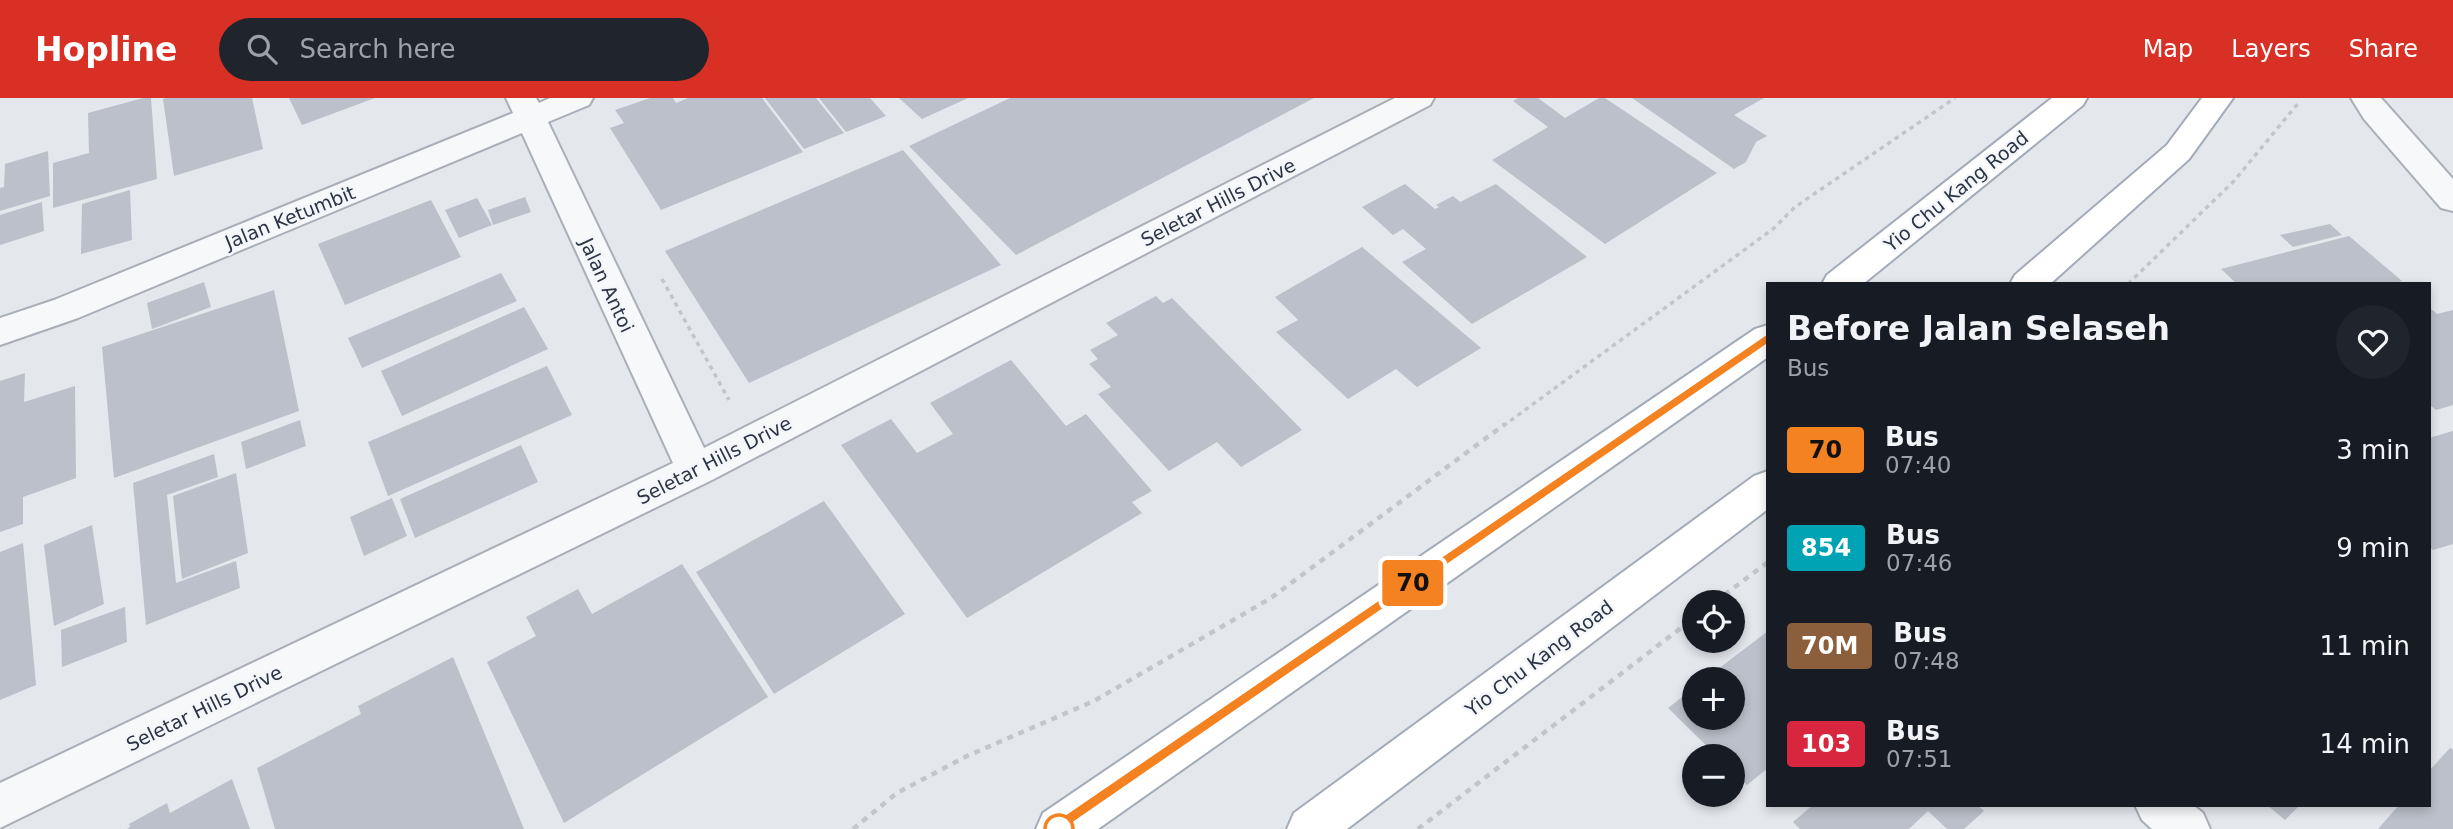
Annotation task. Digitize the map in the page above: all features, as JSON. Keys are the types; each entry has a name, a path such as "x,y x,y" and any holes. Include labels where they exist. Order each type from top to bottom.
{"main road":[{"name":"Yio Chu Kang Road","path":"1842,282 2072,98"},
{"path":"2029,282 2178,152 2218,98"},
{"path":"1059,829 1766,339"},
{"name":"Yio Chu Kang Road","path":"1311,829 1766,488"}],"street":[{"name":"Jalan Ketumbit","path":"0,332 66,309 525,109 578,98"},
{"name":"Seletar Hills Drive","path":"0,806 698,469 1419,98"},
{"path":"2343,98 2371,105 2453,200"},
{"name":"Jalan Antoi","path":"525,109 686,452 698,469"},
{"path":"2160,807 2187,829"}],"path":[{"path":"853,829 897,793 967,756 1094,701 1271,598 1705,276 1773,229 1795,207 1955,98"},
{"path":"2130,282 2234,181 2300,101"},
{"path":"656,268 729,400"},
{"path":"1731,590 1766,564"},
{"path":"1418,829 1682,627"}],"building":[{"path":"151,98 157,179 53,208 53,163 89,153 88,113"},
{"path":"252,98 263,149 174,176 163,99"},
{"path":"289,98 375,98 302,125"},
{"path":"650,98 673,98 676,103 688,98 762,98 803,152 661,210 610,128 624,123 615,110"},
{"path":"765,98 816,98 844,133 804,149"},
{"path":"819,98 870,98 886,116 846,132"},
{"path":"899,98 968,98 922,119"},
{"path":"1010,98 1314,98 1016,255 909,146"},
{"path":"1518,98 1538,98 1565,118 1599,98 1605,98 1717,173 1605,244 1492,160 1548,127 1513,101"},
{"path":"1632,98 1764,98 1734,115 1767,136 1756,142 1746,162 1734,169"},
{"path":"903,150 1001,265 749,383 665,251"},
{"path":"48,151 50,196 0,211 0,188 4,187 5,164"},
{"path":"1405,184 1435,209 1439,207 1436,205 1453,196 1460,202 1496,184 1587,257 1472,324 1402,262 1426,249 1403,229 1393,235 1362,207"},
{"path":"130,190 132,240 81,254 82,204"},
{"path":"525,197 531,212 493,225 488,210"},
{"path":"477,198 492,225 459,238 445,210"},
{"path":"431,200 461,257 345,305 318,244"},
{"path":"42,202 44,231 0,245 0,215"},
{"path":"2330,224 2342,235 2293,247 2280,235"},
{"path":"2349,236 2402,281 2235,282 2221,269"},
{"path":"1362,247 1481,348 1417,387 1396,369 1348,399 1276,332 1298,320 1275,297"},
{"path":"501,273 517,301 362,368 348,338"},
{"path":"204,282 211,307 152,329 147,303"},
{"path":"274,290 299,411 114,478 102,347"},
{"path":"1156,296 1163,303 1172,298 1302,430 1241,467 1217,442 1169,471 1098,394 1111,387 1089,364 1098,359 1090,350 1118,335 1106,323"},
{"path":"524,307 548,349 402,416 381,371"},
{"path":"2431,309 2437,314 2453,310 2453,405 2436,410 2431,406"},
{"path":"1011,360 1066,426 1086,414 1152,491 1132,502 1142,513 967,618 841,445 891,419 917,453 953,434 930,403"},
{"path":"547,366 572,415 388,496 368,442"},
{"path":"25,373 24,402 75,386 76,478 23,497 23,524 0,532 0,381"},
{"path":"300,420 306,446 246,469 241,442"},
{"path":"2453,431 2453,544 2433,550 2431,548 2431,437"},
{"path":"521,445 538,482 415,538 400,499"},
{"path":"214,454 218,477 167,495 176,583 236,561 240,588 146,625 133,483"},
{"path":"236,473 248,553 182,579 173,496"},
{"path":"392,498 407,536 364,556 350,517"},
{"path":"824,501 905,614 774,694 696,572"},
{"path":"92,525 104,604 54,626 44,545"},
{"path":"23,543 36,685 0,700 0,552"},
{"path":"682,564 768,697 564,823 487,662 536,636 526,617 578,589 592,614"},
{"path":"125,607 127,642 62,667 61,630"},
{"path":"1766,633 1766,770 1747,785 1745,744 1705,744 1690,730 1745,730 1745,667 1721,667 1739,653 1745,653 1745,649"},
{"path":"453,657 524,829 275,829 257,768 361,714 358,706"},
{"path":"1682,697 1682,722 1668,708"},
{"path":"2450,748 2453,750 2453,829 2378,829 2397,807 2431,807 2431,769"},
{"path":"232,779 250,829 127,829 129,824 167,803 170,813"},
{"path":"1811,807 1979,807 1984,811 1964,829 1947,829 1928,811 1909,829 1800,829 1793,822"},
{"path":"2269,807 2298,807 2285,820"}],"bus line":[{"name":"70","path":"1059,829 1766,339"}]}
